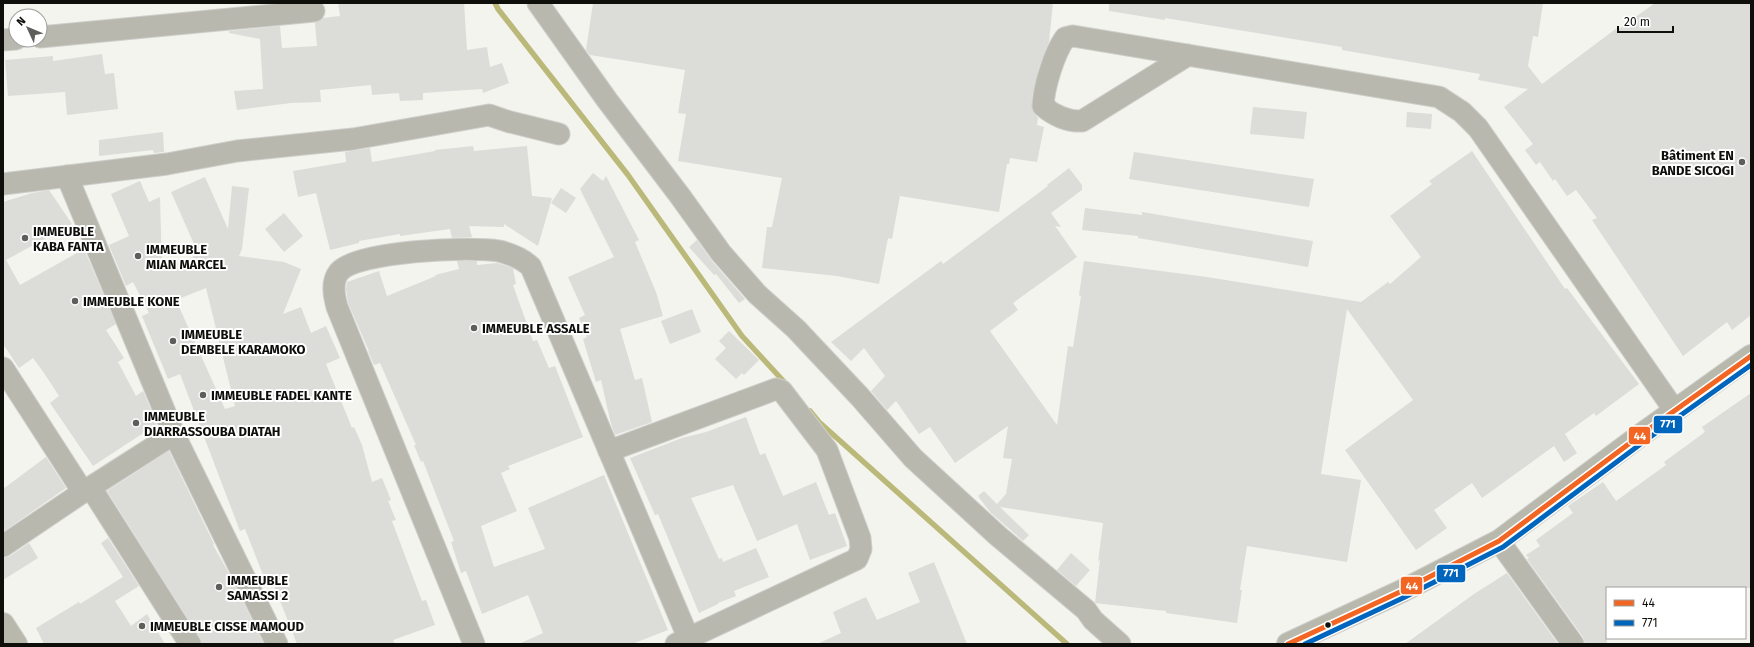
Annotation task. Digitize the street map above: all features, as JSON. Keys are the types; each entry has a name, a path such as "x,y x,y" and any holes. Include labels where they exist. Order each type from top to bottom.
{"street":[{"path":"538,3 607,100 721,253 757,294 796,329 860,397 913,458 998,536 1086,610 1093,620 1120,644"},
{"path":"48,36 314,10"},
{"path":"1188,55 1082,121 1072,122 1049,111 1043,106 1044,95 1060,45 1065,38 1073,36 1188,55 1439,97 1462,112 1478,128 1675,411"},
{"path":"3,184 167,164 237,151 353,139 489,115 510,122 559,134"},
{"path":"67,176 174,434 277,644"},
{"path":"474,644 337,307 334,296 334,283 338,273 347,266 375,258 426,250 498,251 523,258 536,275 609,451 685,642 858,559 861,549 860,538 827,450 782,391 776,389 609,451"},
{"path":"1288,644 1402,591 1499,541 1751,356"},
{"path":"3,368 190,644"},
{"path":"3,546 174,434"},
{"path":"1499,541 1573,644"},
{"path":"3,624 16,644"}],"building":[{"path":"338,3 464,3 467,50 487,47 490,67 502,63 509,83 483,93 482,89 423,93 423,100 400,101 399,93 372,95 371,85 320,90 321,102 291,103 237,110 234,91 263,89 260,39 229,33 229,31 280,26 282,48 317,46 315,23 323,18 340,16"},
{"path":"593,3 1053,3 1049,42 1039,67 1032,97 1032,110 1038,118 1037,125 1044,127 1037,162 1010,158 1009,164 1007,164 999,212 900,196 892,239 888,238 879,284 837,276 762,268 767,227 772,227 782,178 678,161 686,114 678,113 685,70 590,55 586,50"},
{"path":"1109,3 1543,3 1538,37 1533,36 1528,66 1542,84 1617,28 1616,31 1655,3 1751,3 1751,315 1732,330 1727,322 1683,356 1592,220 1597,218 1576,190 1567,196 1555,179 1553,181 1540,162 1536,165 1525,150 1533,144 1504,107 1528,89 1478,80 1480,74 1342,50 1342,47 1165,18 1165,20 1109,11"},
{"path":"102,54 105,74 114,73 118,109 67,115 65,92 8,96 5,60 53,56 53,61"},
{"path":"1253,107 1307,112 1304,139 1250,134"},
{"path":"1407,112 1432,114 1431,129 1406,127"},
{"path":"163,132 164,152 154,153 153,150 99,156 99,140"},
{"path":"473,146 474,151 527,146 532,196 552,198 538,246 504,224 504,227 469,226 472,237 452,238 450,229 400,236 400,234 359,241 359,243 330,250 316,193 298,197 293,171 346,162 345,152 370,148 372,162 435,150"},
{"path":"1472,151 1565,289 1567,288 1639,384 1596,416 1594,413 1565,434 1577,453 1564,462 1554,446 1482,498 1472,483 1434,510 1447,528 1416,550 1345,450 1413,400 1347,309 1321,474 1361,480 1347,562 1247,546 1240,590 1242,590 1237,623 1166,613 1166,611 1095,603 1103,523 1000,507 1029,535 1023,541 990,512 978,496 984,491 997,504 1006,494 1012,459 1003,458 1008,426 955,463 930,427 919,434 896,401 887,410 871,391 885,376 864,348 851,361 831,342 941,261 943,264 1048,186 1047,185 1069,168 1082,185 1082,190 1051,213 1061,227 1055,226 1077,257 1013,303 1018,310 990,331 1057,425 1068,346 1073,347 1081,296 1079,295 1084,261 1207,277 1361,302 1388,282 1390,284 1421,257 1390,216 1432,184 1429,181"},
{"path":"1134,152 1314,179 1309,207 1129,179"},
{"path":"593,173 603,181 606,176 639,240 635,242 656,292 663,316 620,329 635,380 642,378 652,422 615,435 601,380 596,382 583,339 587,337 579,318 585,315 568,277 614,257 580,189"},
{"path":"205,177 228,229 232,186 249,188 242,249 239,256 284,262 301,269 283,314 301,307 311,333 326,326 340,358 326,364 352,428 354,427 362,445 372,482 382,478 391,500 388,501 396,520 392,521 422,601 426,600 435,625 393,640 395,644 297,644 273,583 270,584 266,574 263,575 245,529 240,531 180,374 168,379 142,316 149,313 133,282 126,286 109,245 129,236 111,194 140,181 149,202 160,197 162,269 193,257 193,255 198,253 171,192","holes":["206,288 235,406 225,409 176,300"]},
{"path":"561,188 576,198 566,213 551,203"},
{"path":"49,190 72,224 6,260 20,285 84,249 116,324 106,330 124,358 118,362 136,396 143,391 157,424 93,466 50,403 59,396 33,358 19,368 3,344 3,202 32,193"},
{"path":"1085,208 1142,215 1142,212 1313,241 1308,267 1138,238 1138,236 1082,230"},
{"path":"284,213 303,236 284,252 265,229"},
{"path":"697,240 712,261 745,299 739,303 716,274 714,275 689,247"},
{"path":"457,261 477,261 477,265 497,263 513,268 516,284 513,285 533,341 537,340 549,368 555,366 583,437 508,466 510,469 501,473 517,511 481,526 494,567 545,549 528,508 604,475 668,630 632,644 519,644 543,633 528,595 482,614 466,571 461,573 451,542 454,541 423,461 421,462 414,445 416,445 380,363 374,365 348,303 346,289 347,282 379,271 387,296 436,276 435,275 459,269"},
{"path":"692,309 701,332 670,344 661,321"},
{"path":"729,331 759,360 744,375 742,373 736,379 715,359 726,348 719,341"},
{"path":"1751,393 1751,588 1606,587 1607,644 1585,644 1583,637 1527,559 1529,558 1526,555 1540,546 1536,540 1573,513 1568,506 1603,482 1616,501 1666,465 1664,462 1705,432 1702,427"},
{"path":"746,417 760,455 765,453 783,496 816,482 829,515 835,513 847,546 810,560 797,524 757,541 733,485 691,498 719,559 722,558 723,562 756,548 769,577 734,591 736,596 699,613 658,514 655,515 630,458 682,438 706,432"},
{"path":"169,451 214,544 213,545 230,575 264,644 202,644 200,638 107,491"},
{"path":"46,457 66,488 3,532 3,489"},
{"path":"108,538 139,586 115,601 131,626 147,614 165,644 44,644 36,628 79,602 80,604 123,577 101,543"},
{"path":"29,543 38,558 3,580 3,558 10,556"},
{"path":"1071,553 1090,570 1076,586 1057,570"},
{"path":"934,562 967,644 817,644 841,633 833,612 866,597 877,620 920,602 908,573"},
{"path":"1507,573 1558,644 1405,644 1474,594"}],"waterway":[{"path":"495,3 498,9 628,175 742,336 787,385"},
{"path":"810,411 819,422 1067,644"}],"transit line":[{"name":"44","path":"1288,644 1402,591 1499,541 1642,434 1751,356"},
{"name":"771","path":"1305,644 1405,597 1503,547 1646,440 1751,365"}],"place":[{"name":"Bâtiment EN BANDE SICOGI","path":"1742,162"},
{"name":"IMMEUBLE KABA FANTA","path":"25,238"},
{"name":"IMMEUBLE MIAN MARCEL","path":"138,256"},
{"name":"IMMEUBLE KONE","path":"75,301"},
{"name":"IMMEUBLE ASSALE","path":"474,328"},
{"name":"IMMEUBLE DEMBELE KARAMOKO","path":"173,341"},
{"name":"IMMEUBLE FADEL KANTE","path":"203,395"},
{"name":"IMMEUBLE DIARRASSOUBA DIATAH","path":"136,423"},
{"name":"IMMEUBLE SAMASSI 2","path":"219,587"},
{"name":"IMMEUBLE CISSE MAMOUD","path":"142,626"}]}
